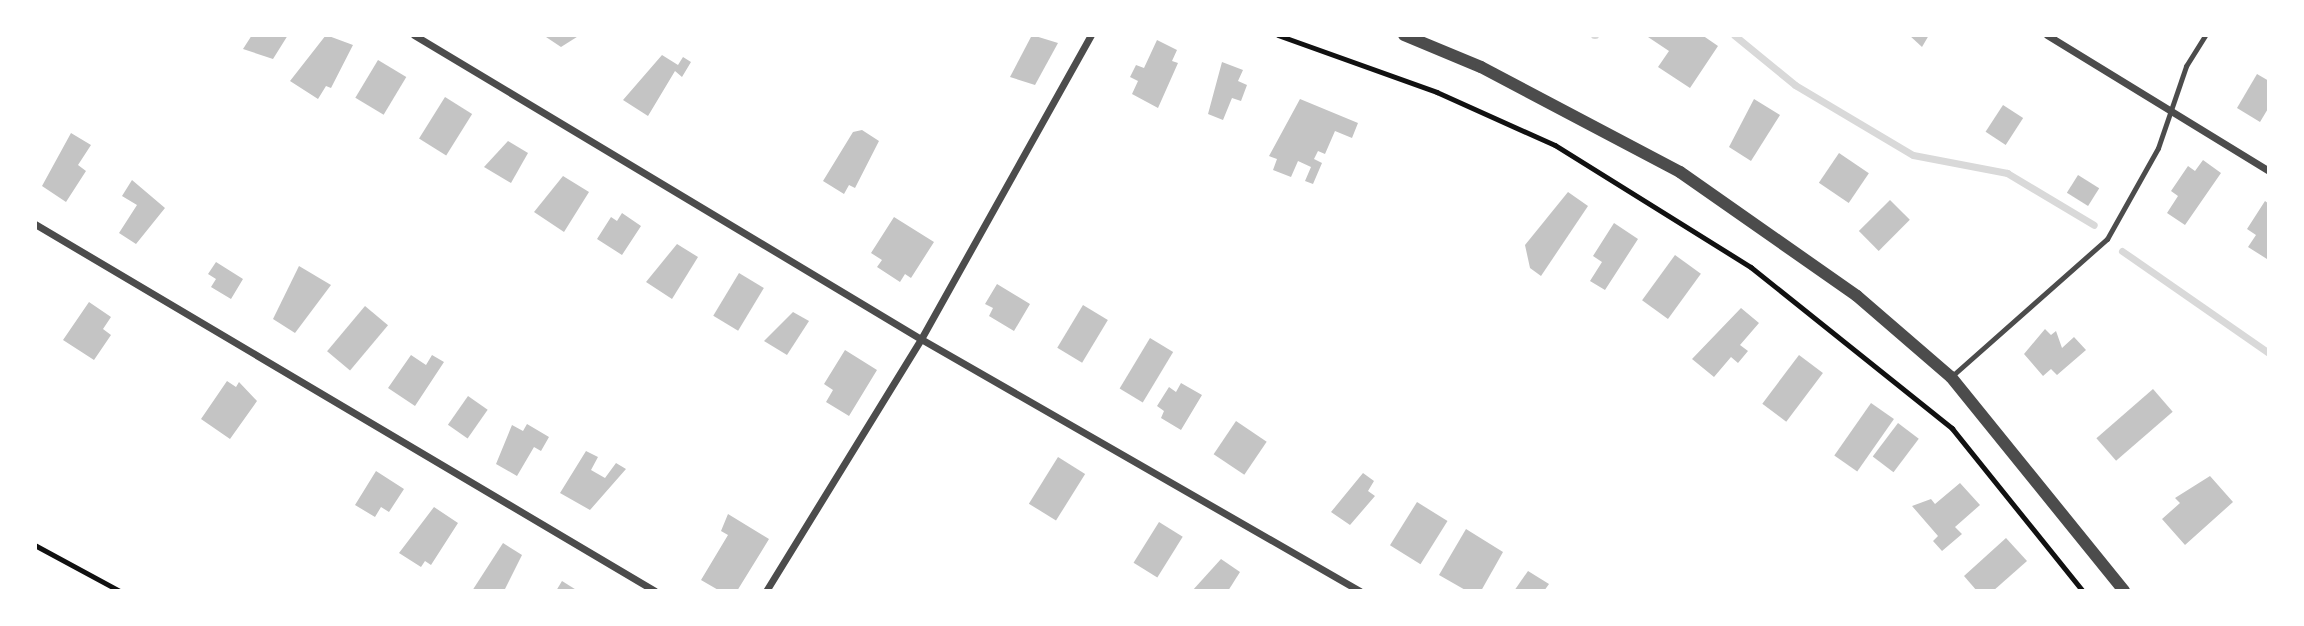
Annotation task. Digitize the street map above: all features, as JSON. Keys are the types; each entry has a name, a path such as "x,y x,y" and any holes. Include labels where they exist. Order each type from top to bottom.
{"street":[{"path":"414,35 921,339 1360,591"},
{"path":"766,591 921,339 1091,35"},
{"path":"1404,35 1481,67 1680,172 1857,296 1951,377 2124,591"},
{"path":"2047,35 2269,171"},
{"path":"35,224 655,591"}],"lane":[{"path":"1951,377 2107,239 2158,148 2169,110 2205,35"}],"path":[{"path":"1278,35 1437,92 1555,145 1751,267 1952,428 2083,591"},
{"path":"35,545 120,591"}],"building":[{"path":"252,35 288,35 273,59 243,49"},
{"path":"326,35 353,45 331,88 326,86 318,99 290,81"},
{"path":"543,35 580,35 561,47"},
{"path":"1032,35 1058,43 1035,85 1010,77"},
{"path":"1645,35 1702,35 1718,46 1690,88 1658,67 1669,51"},
{"path":"1909,35 1929,35 1922,47"},
{"path":"1157,40 1177,50 1172,61 1178,63 1158,108 1132,94 1138,81 1130,77 1136,65 1144,68"},
{"path":"662,55 678,65 683,57 691,62 682,77 675,71 648,116 623,100"},
{"path":"378,60 406,77 384,115 355,98"},
{"path":"1222,62 1243,70 1238,81 1247,85 1241,101 1232,98 1223,120 1208,114"},
{"path":"2257,74 2269,81 2269,107 2260,122 2237,108"},
{"path":"445,97 472,114 446,156 419,139"},
{"path":"1300,99 1358,123 1352,138 1335,131 1325,154 1318,151 1314,159 1322,163 1313,184 1305,181 1311,167 1298,161 1291,177 1273,170 1277,159 1269,156"},
{"path":"1754,99 1780,115 1751,161 1729,147"},
{"path":"2003,105 2023,118 2006,145 1986,132"},
{"path":"862,130 879,141 855,188 849,185 844,194 823,181 853,132"},
{"path":"71,133 91,145 78,165 86,171 66,202 42,186"},
{"path":"508,141 528,153 511,183 484,167"},
{"path":"1839,153 1869,173 1849,203 1819,183"},
{"path":"2203,160 2221,173 2185,225 2167,213 2178,196 2171,191 2188,166 2195,171"},
{"path":"2078,175 2099,188 2088,206 2067,193"},
{"path":"563,176 589,192 564,232 534,212"},
{"path":"132,180 165,208 136,244 119,233 137,205 122,196"},
{"path":"1568,192 1588,206 1541,276 1530,268 1525,245"},
{"path":"1890,200 1910,220 1879,251 1859,231"},
{"path":"2265,201 2269,204 2267,259 2248,247 2256,235 2247,229"},
{"path":"622,213 641,226 622,255 597,239 611,217 617,221"},
{"path":"894,217 934,242 911,278 905,274 900,282 877,267 882,260 871,253"},
{"path":"1614,223 1638,239 1605,290 1590,281 1602,262 1593,256"},
{"path":"677,244 698,257 672,299 646,282"},
{"path":"1675,255 1701,274 1668,319 1642,300"},
{"path":"216,262 243,279 231,299 211,287 216,279 208,274"},
{"path":"299,266 331,285 295,333 273,319"},
{"path":"739,273 764,288 738,331 713,316"},
{"path":"997,284 1030,304 1014,331 989,316 993,308 985,304"},
{"path":"89,302 111,317 103,329 111,335 94,360 63,340"},
{"path":"1083,305 1108,320 1082,363 1057,348"},
{"path":"365,306 388,325 350,370 327,351"},
{"path":"1741,308 1759,323 1740,345 1748,351 1738,363 1731,357 1714,377 1692,359"},
{"path":"793,312 809,321 787,355 764,341"},
{"path":"2045,329 2051,335 2056,331 2062,348 2074,337 2086,350 2057,375 2051,369 2043,376 2024,354"},
{"path":"1150,338 1173,352 1143,402 1120,389"},
{"path":"845,350 877,370 849,416 826,402 833,390 824,384"},
{"path":"411,355 426,365 432,355 444,362 415,406 388,388"},
{"path":"1799,355 1823,373 1786,422 1762,404"},
{"path":"227,381 236,387 239,382 257,401 230,439 201,419"},
{"path":"1181,383 1202,395 1181,430 1161,418 1164,411 1157,406 1169,387 1176,392"},
{"path":"2153,389 2173,412 2116,461 2096,438"},
{"path":"468,396 488,410 468,438 448,425"},
{"path":"1871,403 1894,419 1857,471 1834,455"},
{"path":"1236,421 1267,442 1244,475 1214,454"},
{"path":"1898,423 1919,439 1893,472 1873,457"},
{"path":"527,424 549,437 541,451 534,447 517,476 496,464 512,425 523,431"},
{"path":"586,451 598,457 591,470 605,478 616,463 626,469 590,510 560,493"},
{"path":"1058,457 1085,474 1056,521 1029,504"},
{"path":"376,471 404,489 389,512 381,507 375,517 355,505"},
{"path":"1363,473 1374,481 1368,491 1375,496 1350,525 1331,512"},
{"path":"2210,476 2233,502 2185,545 2162,519 2180,503 2175,498"},
{"path":"1960,483 1980,505 1955,527 1962,534 1942,551 1933,541 1938,536 1912,506 1931,499 1935,504"},
{"path":"1417,502 1448,521 1421,564 1390,545"},
{"path":"434,507 458,523 431,565 425,561 421,567 399,553"},
{"path":"728,514 769,539 737,591 720,591 701,580 728,535 721,531"},
{"path":"1159,522 1183,537 1157,578 1134,563"},
{"path":"1466,529 1503,552 1481,591 1467,591 1439,575"},
{"path":"2006,538 2027,561 1993,591 1977,591 1964,576"},
{"path":"503,543 522,555 504,591 472,591"},
{"path":"1221,559 1240,572 1228,591 1192,591"},
{"path":"1528,571 1549,584 1544,591 1514,591"},
{"path":"562,581 578,591 556,591"}],"waterway":[{"path":"1734,35 1795,85 1913,155 2007,173 2094,225"},
{"path":"2122,251 2269,353"}]}
